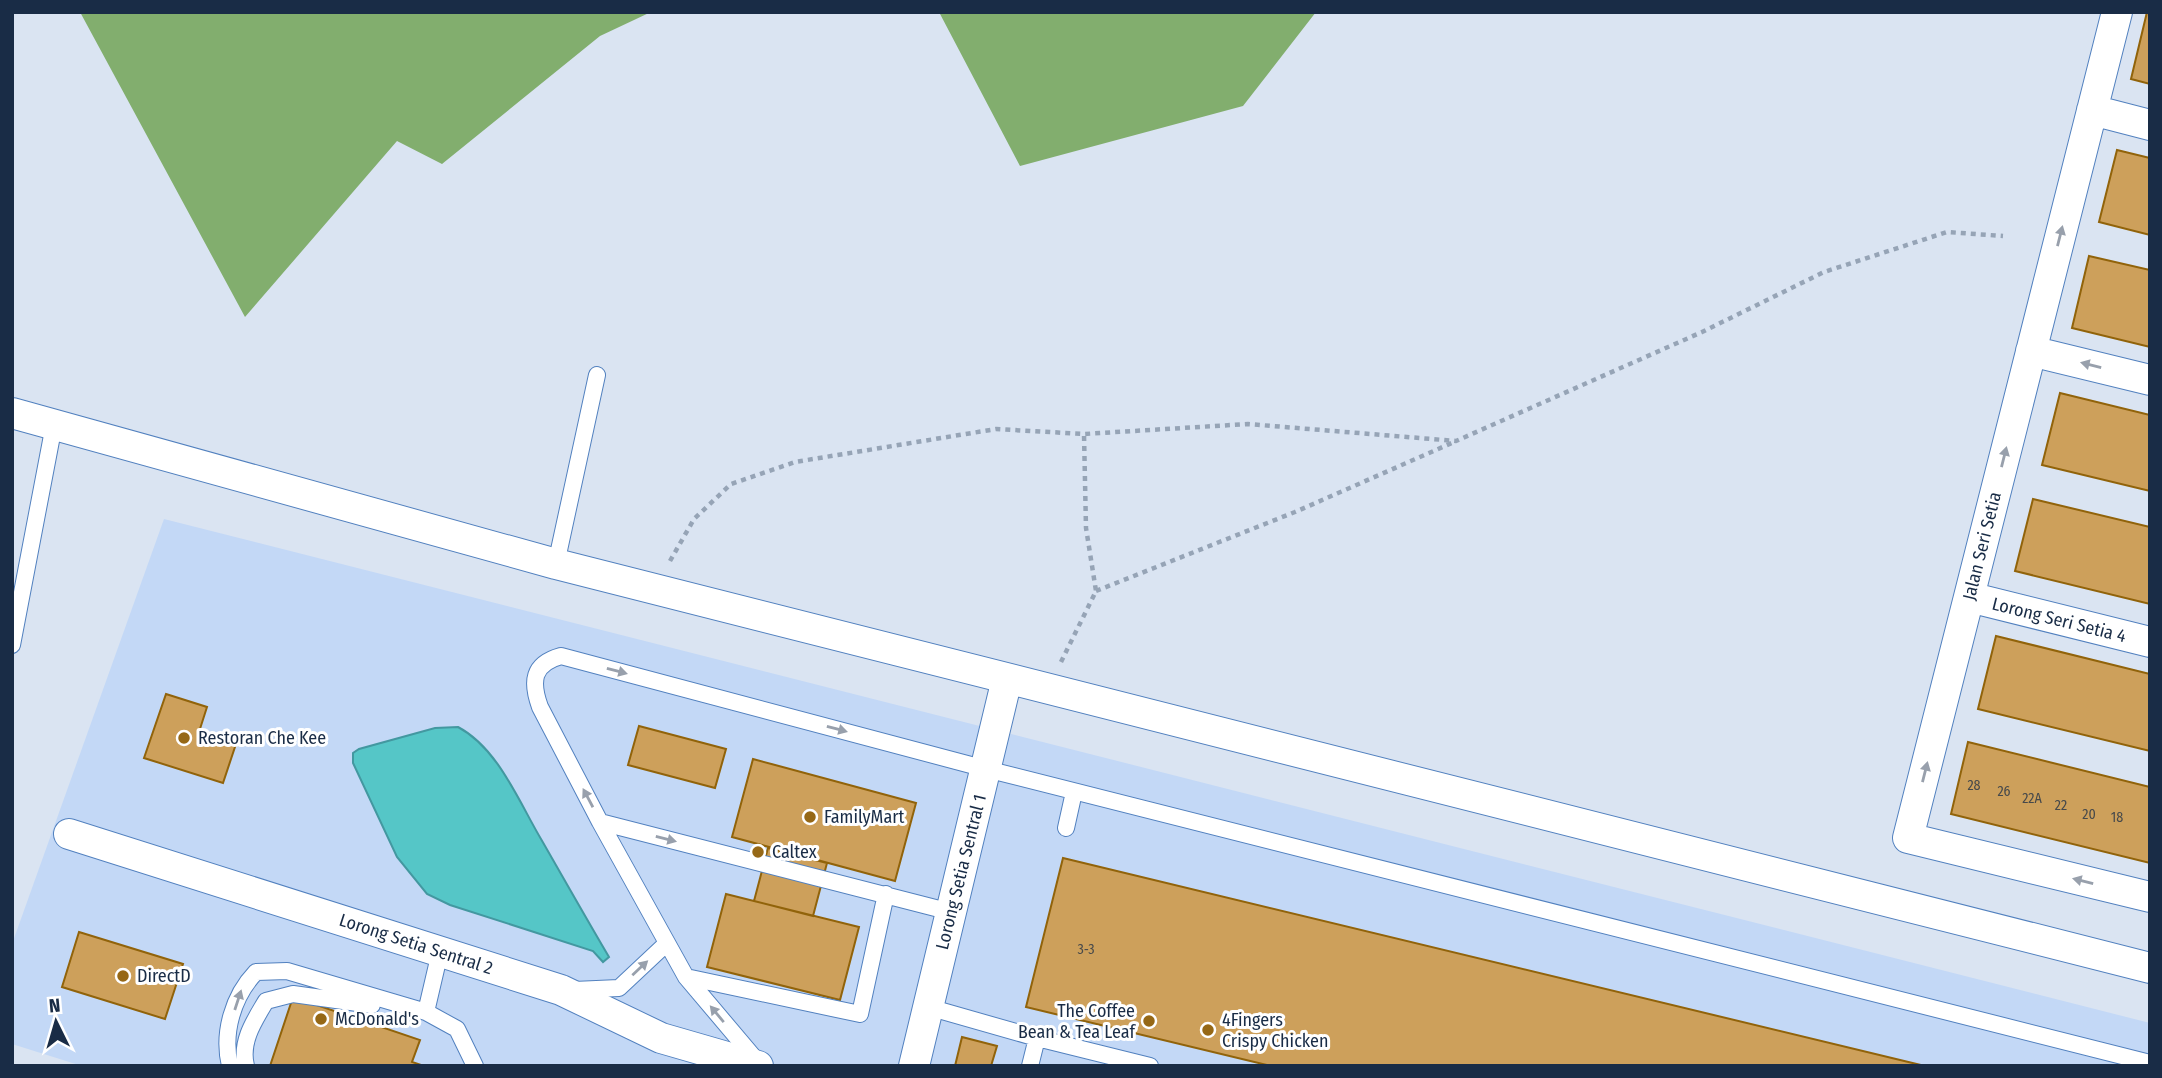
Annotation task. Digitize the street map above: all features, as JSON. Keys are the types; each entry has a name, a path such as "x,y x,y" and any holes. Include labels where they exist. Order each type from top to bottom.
{"street":[{"name":"Jalan Seri Setia","path":"2117,12 1908,838 2150,897"},
{"path":"2092,110 2150,125"},
{"path":"2031,351 2150,380"},
{"path":"12,412 556,564 2150,968"},
{"name":"Lorong Seri Setia 4","path":"1969,597 2150,642"},
{"name":"Lorong Setia Sentral 1","path":"914,1066 1007,679"},
{"name":"Lorong Setia Sentral 2","path":"69,834 561,990 661,1038 760,1066"}],"lane":[{"path":"556,564 597,375"},
{"path":"12,645 54,425"},
{"path":"760,1066 686,977 540,707 533,679 552,658 561,656 1074,792 2150,1063"},
{"path":"1066,828 1074,792"},
{"path":"600,822 951,912"},
{"path":"686,977 860,1014 886,894"},
{"path":"561,990 619,988 667,943"},
{"path":"426,1012 440,952"},
{"path":"230,1066 226,1037 242,986 256,972 288,971 426,1012 457,1030 475,1066"},
{"path":"246,1066 244,1056 250,1030 266,1001 293,994 426,1012"},
{"path":"928,1007 1150,1066"},
{"path":"1030,1066 1037,1038"}],"path":[{"path":"1096,591 1295,512 1702,332 1824,272 1947,232 2003,236"},
{"path":"654,589 694,519 732,484 795,462 996,429 1084,434 1248,424 1456,441"},
{"path":"1048,689 1096,591 1086,528 1084,434"}],"shaded area":[{"path":"80,12 651,12 600,36 442,164 397,141 245,317"},
{"path":"939,12 1316,12 1243,106 1020,166"},
{"path":"164,519 2150,1023 2150,1066 82,1066 12,1044 12,944"},
{"path":"458,727 485,748 506,777 609,957 603,962 593,951 450,905 427,894 397,857 353,763 353,753 435,728"}],"building":[{"path":"2147,12 2150,12 2150,84 2131,79"},
{"path":"2117,150 2150,158 2150,235 2099,222"},
{"path":"2089,256 2150,270 2150,347 2072,328"},
{"path":"2060,393 2150,415 2150,491 2042,465"},
{"path":"2033,499 2150,527 2150,604 2015,571"},
{"path":"1996,636 2150,674 2150,751 1978,709"},
{"name":"Restoran Che Kee","path":"166,694 207,707 199,732 236,744 223,783 144,758"},
{"path":"639,726 726,749 715,788 628,765"},
{"path":"1968,742 2150,787 2150,863 1951,814"},
{"path":"753,759 916,803 895,881 732,837"},
{"path":"768,848 827,863 813,916 754,901"},
{"path":"1063,858 1925,1066 1271,1066 1026,1007"},
{"path":"726,894 859,927 840,1000 707,967"},
{"name":"DirectD","path":"79,932 183,964 165,1019 62,987"},
{"name":"McDonald's","path":"293,997 420,1040 412,1062 424,1066 270,1066"},
{"path":"962,1037 997,1046 991,1066 955,1066"}],"place":[{"name":"Restoran Che Kee","path":"184,738"},
{"name":"FamilyMart","path":"810,817"},
{"name":"Caltex","path":"758,852"},
{"name":"DirectD","path":"123,976"},
{"name":"McDonald's","path":"321,1019"},
{"name":"The Coffee Bean & Tea Leaf","path":"1149,1021"},
{"name":"4Fingers Crispy Chicken","path":"1208,1030"}]}
